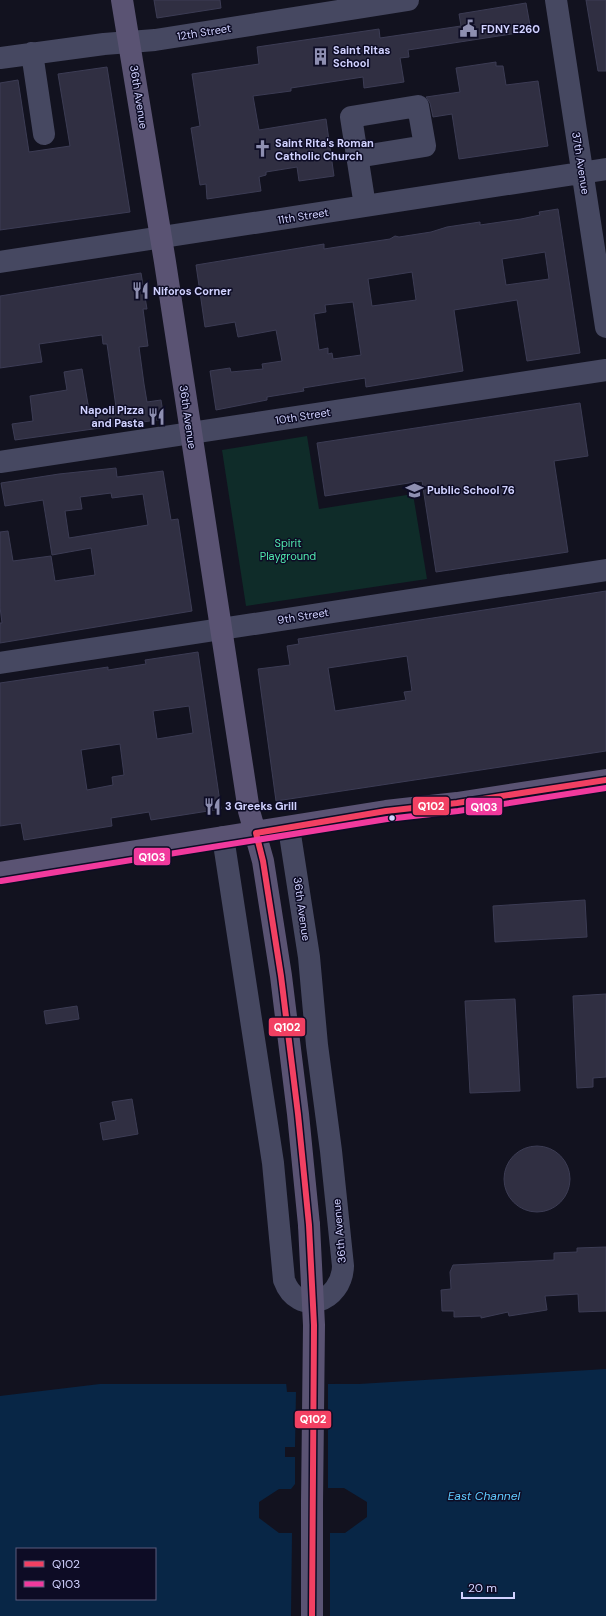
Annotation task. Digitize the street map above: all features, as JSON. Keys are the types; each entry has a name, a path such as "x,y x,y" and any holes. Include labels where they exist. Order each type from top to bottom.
{"main road":[{"name":"36th Avenue","path":"122,0 161,238 249,811 264,861 281,976 298,1114 309,1225 314,1325 312,1616"},
{"path":"0,873 224,836 289,828 386,811 457,803 606,780"}],"street":[{"name":"12th Street","path":"0,58 32,53 155,40 408,0"},
{"name":"37th Avenue","path":"556,0 606,327"},
{"path":"32,53 44,134"},
{"path":"358,157 365,206"},
{"name":"11th Street","path":"0,262 606,169"},
{"name":"10th Street","path":"0,462 606,370"},
{"name":"9th Street","path":"0,663 606,570"},
{"name":"36th Avenue","path":"224,836 273,1163 284,1280 289,1292 298,1299 309,1302 320,1300 333,1292 339,1284 343,1266 331,1151 316,1045 309,957 289,828"}],"green space":[{"name":"Spirit Playground","path":"307,436 319,509 413,494 427,579 246,606 222,450"}],"water":[{"name":"East Channel","path":"606,1369 606,1616 0,1616 0,1396 100,1384 359,1384"}],"pier":[{"path":"286,1382 341,1382 328,1384 328,1488 344,1488 367,1502 367,1517 345,1533 330,1533 330,1616 291,1616 292,1533 279,1533 259,1518 259,1502 279,1489 291,1489 295,1484 295,1457 285,1457 285,1447 295,1447 296,1392 287,1392"}],"building":[{"path":"154,0 220,0 221,8 157,18"},
{"path":"586,0 606,0 606,71 598,71"},
{"path":"526,3 531,31 408,50 409,57 400,58 404,82 364,88 363,77 291,88 291,91 253,96 259,130 326,119 334,176 299,181 297,167 266,172 266,175 259,177 261,191 207,199 206,184 200,185 191,128 200,126 192,74 259,64 257,47 379,29 380,38 461,26 459,14"},
{"path":"496,62 496,66 503,66 506,85 538,81 548,146 459,159 452,114 433,117 430,103 426,97 460,92 456,68"},
{"path":"107,67 130,212 0,230 0,83 18,80 29,152 70,146 58,74"},
{"path":"558,209 580,353 527,361 517,300 454,310 463,371 366,387 365,378 303,388 304,391 267,397 267,400 216,410 210,371 230,368 231,372 263,369 262,364 282,361 276,330 238,337 235,322 205,327 196,265 324,244 324,249 390,239 395,236 399,237 431,232 447,227 480,222 480,225 521,219 540,215 539,212","holes":["545,252 549,279 506,285 502,259","412,272 416,300 372,306 368,279","353,302 361,355 333,359 332,353 328,354 328,348 319,350 314,314 326,312 325,305"]},
{"path":"141,273 147,309 143,309 148,346 139,347 144,384 147,402 161,400 164,419 15,440 12,424 33,421 30,396 67,390 64,372 82,369 89,410 116,407 107,344 103,344 102,335 39,344 42,362 0,368 0,296"},
{"path":"580,403 588,456 554,461 568,552 436,572 422,481 325,496 317,443"},
{"path":"116,468 117,477 163,471 171,520 178,519 192,611 0,643 0,623 2,623 0,607 0,532 8,531 13,561 51,556 55,581 95,575 91,548 52,555 43,500 5,506 1,483 59,474","holes":["111,493 112,498 143,494 148,525 69,538 65,511 82,509 80,497"]},
{"path":"606,591 606,751 276,801 258,669 290,665 287,646 299,644 298,639","holes":["407,656 412,691 404,692 406,700 335,711 328,668"]},
{"path":"198,652 221,809 151,820 149,812 111,818 112,826 24,840 21,823 0,826 0,683 108,667 108,670 146,664 145,660","holes":["189,706 193,733 157,739 153,711","120,744 124,775 112,777 113,785 87,790 81,750"]},
{"path":"585,900 587,937 495,942 493,906"},
{"path":"606,994 606,1077 593,1078 593,1087 577,1088 573,996"},
{"path":"515,999 520,1091 470,1093 465,1001"},
{"path":"77,1006 79,1019 46,1024 44,1011"},
{"path":"132,1099 138,1134 103,1140 100,1123 116,1120 112,1102"},
{"path":"537,1146 550,1149 560,1156 567,1166 570,1179 567,1192 560,1202 550,1209 537,1212 524,1209 514,1202 507,1192 504,1179 507,1166 514,1156 524,1149"},
{"path":"606,1247 606,1311 579,1312 578,1294 545,1296 547,1310 509,1316 508,1312 481,1318 481,1316 454,1317 454,1311 442,1311 441,1290 451,1289 450,1272 453,1265 554,1260 554,1253 577,1252 577,1248"}],"transit line":[{"name":"Q102","path":"256,833 386,811 457,803 606,780"},
{"name":"Q103","path":"1,881 387,819 458,811 606,788"},
{"name":"Q102","path":"256,833 263,861 281,976 298,1114 309,1225 314,1325 312,1616"}],"place":[{"name":"FDNY E260","path":"468,29"},
{"name":"Saint Ritas School","path":"320,56"},
{"name":"Saint Rita's Roman Catholic Church","path":"262,149"},
{"name":"Niforos Corner","path":"140,291"},
{"name":"Napoli Pizza and Pasta","path":"157,416"},
{"name":"Public School 76","path":"414,490"},
{"name":"3 Greeks Grill","path":"212,806"}]}
